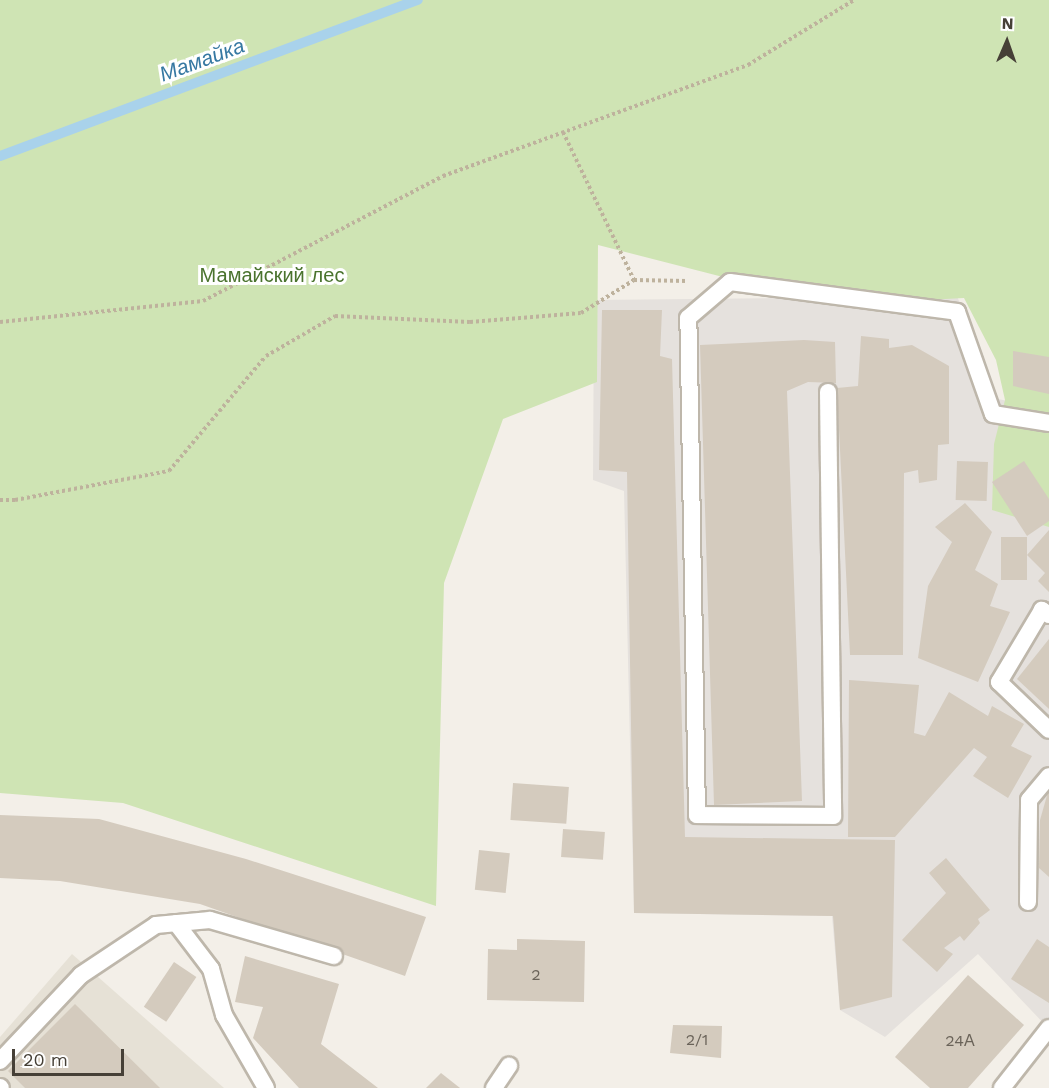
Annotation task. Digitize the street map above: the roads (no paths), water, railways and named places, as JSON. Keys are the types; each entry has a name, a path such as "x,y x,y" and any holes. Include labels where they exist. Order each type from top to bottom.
{"lane":[{"path":"828,392 833,816 697,815 688,318 730,282 957,312 993,414 1049,423"},
{"path":"1049,615 1042,610 999,682 1049,730"},
{"path":"1028,902 1029,800 1049,776"},
{"path":"0,1061 81,975 156,925 210,920 334,956"},
{"path":"176,923 211,969 224,1015 266,1088"},
{"path":"1002,1088 1049,1028"},
{"path":"494,1088 509,1066"}],"waterway":[{"name":"Мамайка","path":"0,156 418,0"}],"park label":[{"name":"Мамайский лес","path":"272,275"}]}
